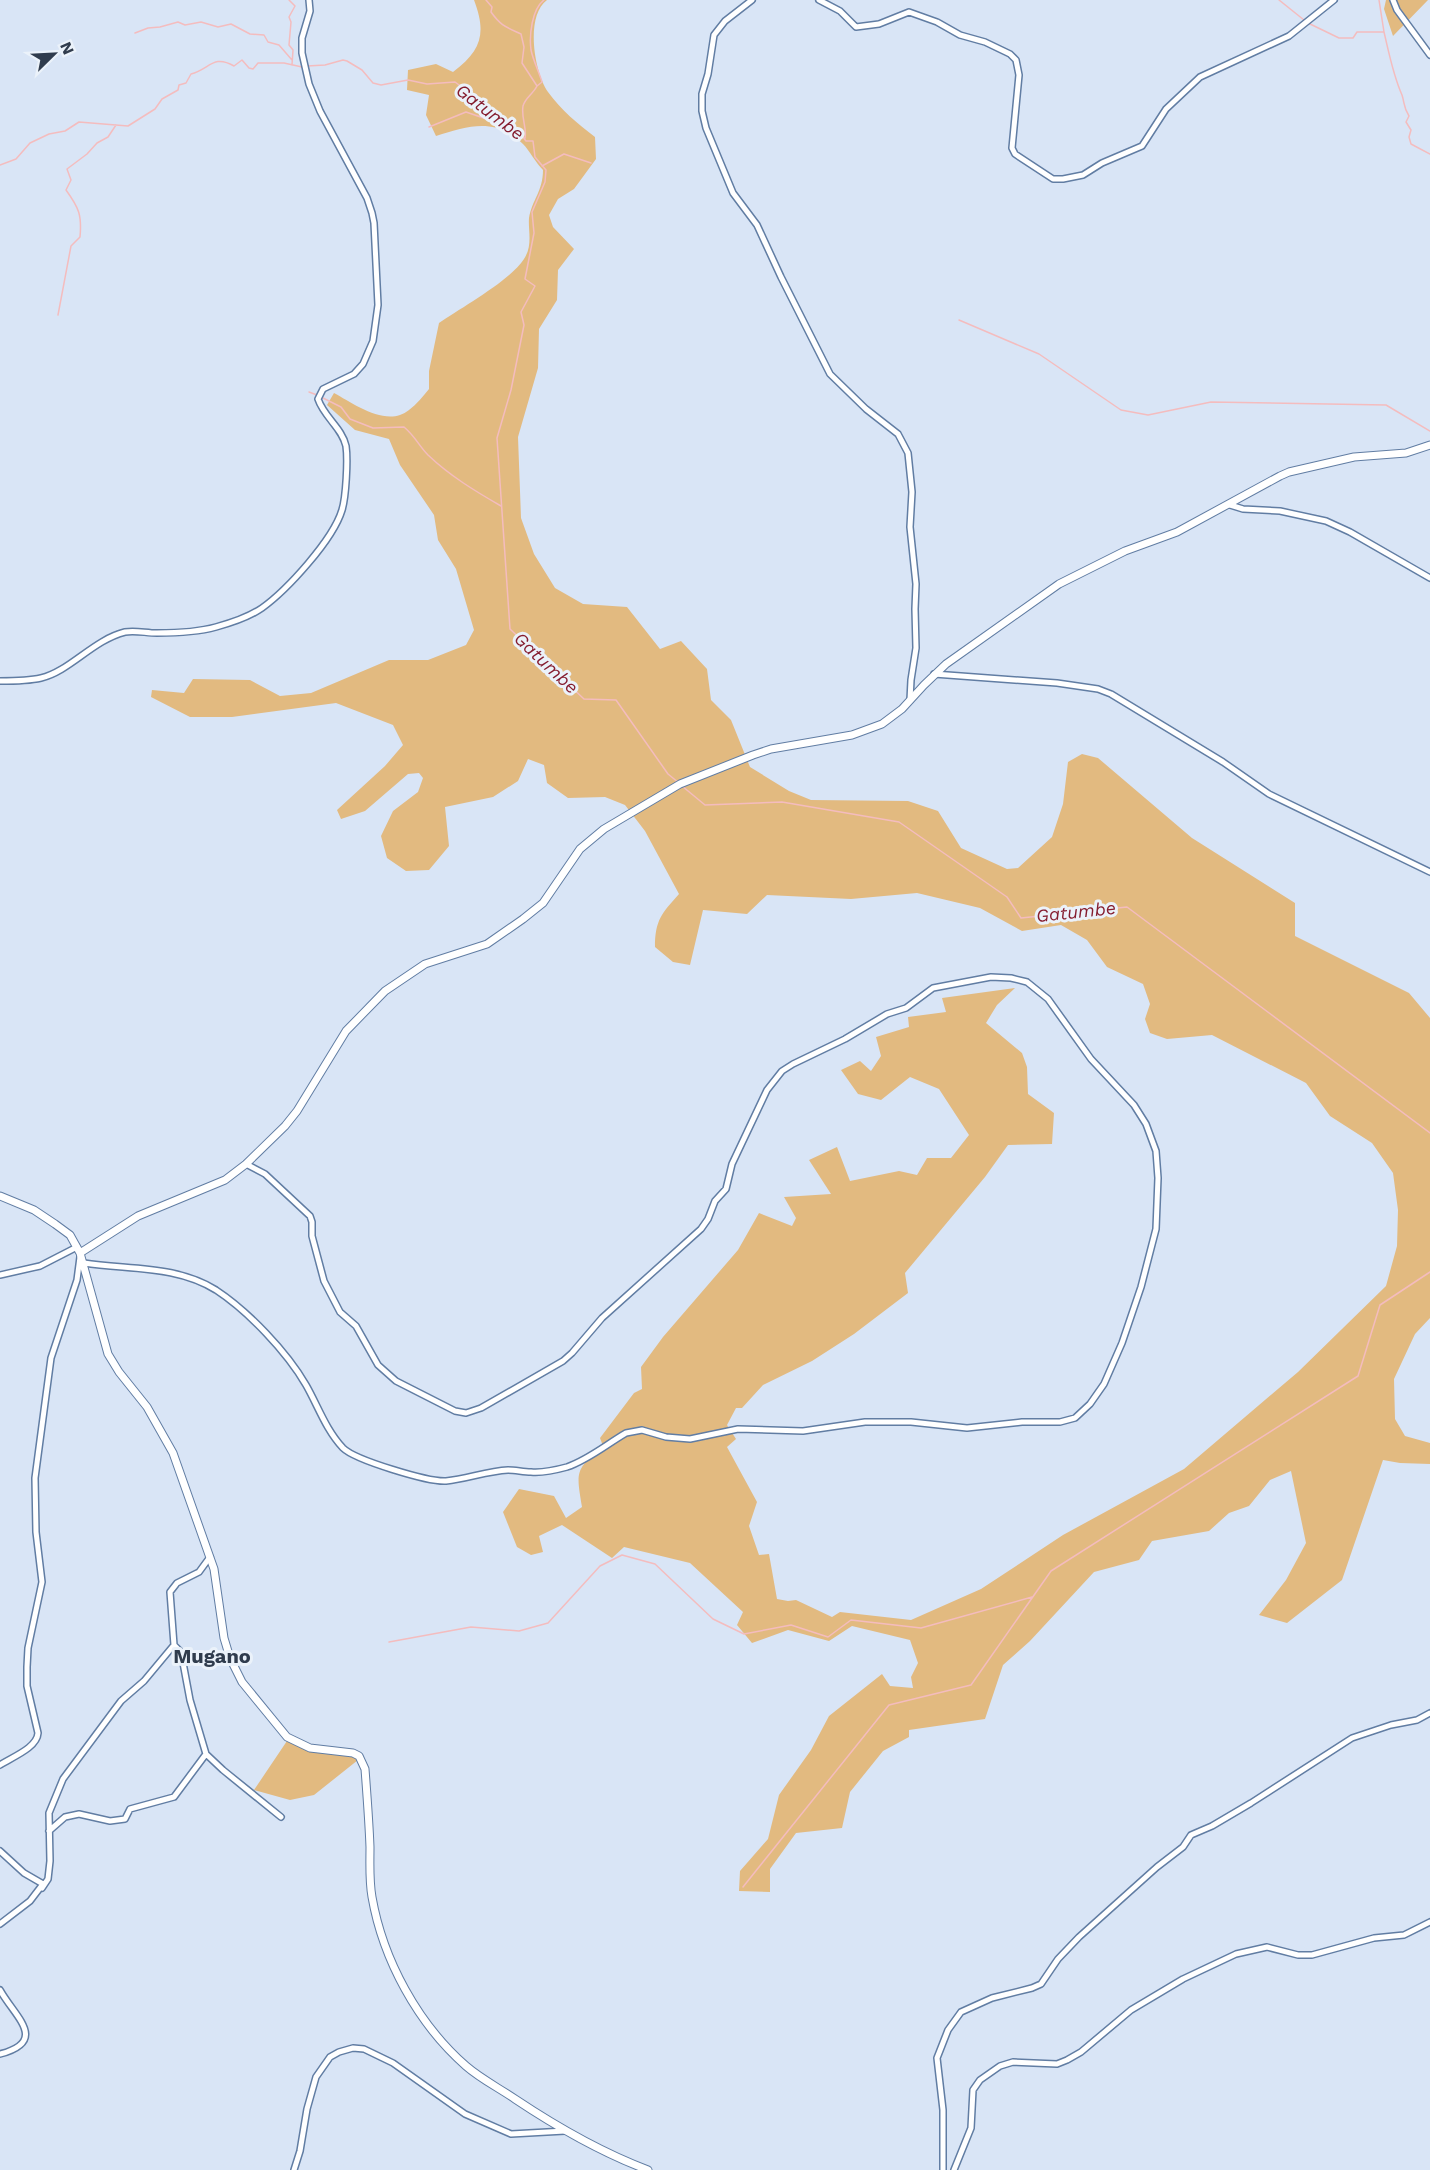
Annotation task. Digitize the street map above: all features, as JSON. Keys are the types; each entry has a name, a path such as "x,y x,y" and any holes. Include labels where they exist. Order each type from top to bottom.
{"main road":[{"path":"78,1250 155,1208 225,1180 246,1164 285,1126 297,1111 346,1030 385,991 425,964 487,944 524,919 550,895 580,849 604,829 680,784 753,754 852,735 871,729 893,716 934,674 1072,576 1125,551 1177,532 1289,472 1354,458 1406,453 1430,445"},
{"path":"0,1196 34,1210 56,1224 70,1235 78,1250 84,1263 108,1354 119,1372 147,1407 167,1440 210,1557 217,1581 224,1638 230,1658 242,1682 287,1737 310,1748 353,1753 363,1763 372,1897 390,1957 414,2003 438,2037 466,2066 565,2131 648,2170"}],"street":[{"path":"0,681 42,678 53,674 105,640 128,631 157,633 214,628 245,617 262,608 305,566 328,539 339,517 344,502 346,446 318,399 323,389 360,369 370,348 378,305 374,224 367,198 314,97 302,53 302,38 310,11 309,0"},
{"path":"752,0 725,21 714,35 708,74 702,94 702,111 706,128 733,193 757,225 830,374 898,434 908,453 912,492 910,527 916,584 916,648 910,700"},
{"path":"819,0 840,11 856,27 879,24 909,12 1010,54 1016,60 1019,75 1012,148 1016,154 1053,179 1063,179 1083,175 1102,163 1142,146 1166,109 1200,77 1288,36 1334,0"},
{"path":"1393,0 1397,10 1430,55"},
{"path":"1230,505 1243,509 1280,511 1326,521 1350,532 1430,578"},
{"path":"934,674 1057,682 1098,689 1111,694 1223,762 1269,794 1430,872"},
{"path":"84,1263 168,1272 198,1281 218,1291 236,1305 272,1341 302,1378 322,1418 343,1448 360,1459 429,1479 444,1481 509,1470 533,1473 565,1467 626,1433 642,1430 666,1437 690,1439 732,1430 803,1431 865,1422 911,1422 950,1428 968,1428 1022,1422 1066,1421 1075,1418 1090,1404 1104,1383 1122,1343 1151,1253 1156,1230 1158,1178 1156,1151 1146,1124 1134,1105 1091,1059 1058,1010 1039,990 1027,982 991,977 933,988 922,994 912,1004 887,1014 846,1040 782,1071 767,1090 732,1164 726,1189 715,1201 701,1229 609,1311 563,1361 481,1408 466,1413 455,1412 404,1386 378,1365 356,1326 340,1312 324,1281 312,1236 310,1216 265,1174 246,1164"},
{"path":"0,1275 40,1266 78,1250 77,1280 51,1358 35,1478 36,1532 42,1582 28,1648 27,1686 39,1732 38,1739 0,1765"},
{"path":"210,1557 199,1572 177,1583 170,1593 174,1645 181,1652 190,1700 206,1754 281,1817"},
{"path":"0,1924 30,1901 48,1879 49,1813 63,1779 121,1701 144,1681 174,1645"},
{"path":"943,2170 942,2098 937,2058 948,2030 961,2012 992,1998 1041,1984 1058,1959 1084,1932 1183,1847 1191,1835 1212,1826 1251,1803 1352,1738 1430,1713"},
{"path":"48,1831 65,1817 79,1814 110,1821 125,1819 130,1809 174,1797 206,1754"},
{"path":"0,1851 24,1873 41,1882 42,1888"},
{"path":"954,2170 971,2128 973,2090 980,2080 1000,2066 1013,2062 1032,2065 1057,2064 1067,2060 1081,2052 1131,2010 1183,1979 1236,1954 1267,1947 1298,1955 1312,1955 1366,1940 1404,1935 1430,1923"},
{"path":"0,1990 26,2030 24,2043 17,2049 0,2054"},
{"path":"294,2170 316,2078 330,2057 353,2048 364,2049 393,2063 465,2114 511,2134 565,2131"}],"shaded area":[{"path":"474,0 547,0 540,8 534,31 536,58 543,83 553,99 595,137 596,159 574,189 558,199 549,215 553,227 574,249 558,270 557,300 539,329 538,368 518,437 521,518 534,554 555,588 583,604 627,607 660,649 681,641 707,669 711,700 731,720 750,767 789,791 811,800 908,801 938,811 961,848 1007,869 1018,868 1052,837 1063,804 1068,762 1082,754 1098,758 1192,838 1295,903 1295,936 1409,993 1430,1018 1430,1318 1415,1334 1394,1379 1395,1419 1405,1436 1430,1443 1430,1464 1383,1460 1342,1580 1287,1623 1259,1615 1286,1580 1306,1543 1291,1471 1270,1480 1249,1506 1229,1513 1209,1531 1152,1541 1139,1560 1094,1572 1030,1641 1003,1665 985,1719 909,1730 909,1737 883,1751 850,1792 842,1828 796,1833 770,1869 770,1892 739,1891 740,1871 768,1839 779,1795 811,1750 829,1716 882,1674 890,1686 913,1688 911,1677 918,1663 910,1640 852,1626 829,1641 788,1630 752,1643 737,1625 743,1612 690,1563 624,1547 612,1558 562,1525 539,1536 543,1552 531,1555 517,1547 503,1512 519,1489 554,1496 566,1518 582,1507 579,1478 582,1466 603,1446 600,1438 634,1393 642,1389 641,1367 663,1337 738,1250 759,1213 792,1226 796,1218 784,1197 831,1194 809,1160 837,1147 850,1181 899,1171 917,1175 927,1158 951,1158 969,1135 939,1089 910,1077 881,1100 858,1094 841,1070 860,1061 871,1071 881,1056 876,1037 909,1027 908,1017 946,1012 942,998 1015,988 997,1005 986,1023 1022,1053 1027,1067 1028,1094 1054,1113 1052,1144 1008,1145 985,1177 905,1273 908,1293 854,1334 812,1361 763,1385 742,1408 736,1408 727,1425 736,1439 727,1447 757,1502 749,1526 759,1555 769,1554 777,1599 796,1600 832,1617 840,1612 911,1620 981,1589 1063,1535 1184,1469 1298,1372 1386,1286 1397,1246 1398,1210 1393,1173 1372,1143 1330,1116 1306,1083 1212,1035 1167,1039 1150,1033 1145,1019 1150,1004 1143,984 1107,967 1087,940 1061,925 1022,931 980,908 917,893 851,899 767,895 747,914 703,910 690,965 673,962 655,947 655,938 658,923 668,906 679,894 645,831 625,805 605,797 568,798 547,783 544,765 528,759 518,781 493,797 445,807 449,846 429,870 406,871 387,858 381,836 393,811 418,792 423,778 419,773 408,774 365,811 341,819 337,810 385,766 403,745 393,725 336,703 232,717 190,717 151,697 152,690 184,693 193,679 250,680 280,696 311,693 389,660 428,660 466,645 474,630 456,569 438,540 434,515 400,465 389,439 355,430 327,405 334,393 361,408 381,415 400,415 409,410 429,389 429,371 439,323 508,276 527,254 529,218 541,184 543,170 523,144 513,135 502,130 481,126 436,136 426,115 429,95 407,90 408,70 436,64 453,72 470,57 479,41 480,32"},
{"path":"1386,0 1428,0 1393,36 1384,9"},
{"path":"289,1738 304,1749 352,1754 358,1760 314,1795 290,1800 254,1790"}],"waterway":[{"path":"289,0 295,6 289,17 291,22 289,45 293,50 292,65"},
{"path":"486,0 492,7 491,12 501,23 521,34 524,47 522,63 537,86 523,106 525,138"},
{"path":"537,86 542,82 533,58 530,37 534,16 544,0"},
{"path":"1279,0 1304,20"},
{"path":"1379,0 1384,32"},
{"path":"135,33 178,22 185,25 201,22 218,27 231,24 250,34 264,35 268,42 279,45 292,60"},
{"path":"1308,23 1339,38 1353,38 1357,32 1384,32 1394,72 1409,116 1406,122 1411,130 1409,137 1411,144 1430,154"},
{"name":"Gatumbe","path":"0,165 16,159 30,143 49,134 65,131 79,122 128,126 155,109 162,99 178,90 179,85 186,83 191,74 216,62 221,61 234,66 242,60 253,69 258,63 284,63 302,67"},
{"name":"Gatumbe","path":"307,66 347,61 362,70 373,83 381,85 408,80 427,84 455,82 515,127 526,141 533,141 535,157 546,170 545,182 532,212 534,233 525,279 535,286 521,312 524,325 511,390 497,438 510,629 584,699 616,700 668,774 679,783"},
{"path":"429,127 466,112 498,123 507,122"},
{"path":"58,315 71,246 80,237 81,229 79,212 66,190 71,180 67,169 97,143 108,137 116,125"},
{"path":"542,166 564,154 591,163"},
{"path":"959,320 1039,354 1121,410 1148,415 1211,402 1386,405 1430,431"},
{"path":"309,392 317,395"},
{"path":"321,397 341,407 350,419 373,428 404,427 428,455 445,470 501,506"},
{"name":"Gatumbe","path":"682,786 705,805 782,802 899,822 1007,897 1021,918 1127,907 1430,1133"},
{"path":"743,1887 889,1705 971,1685 1051,1571 1358,1376 1380,1305 1430,1272"},
{"path":"389,1642 471,1627 519,1631 548,1623 600,1566 622,1555 655,1564 713,1619 744,1634 791,1625 828,1637 851,1620 921,1628 1032,1597"}],"district":[{"name":"Mugano","path":"212,1656"}]}
